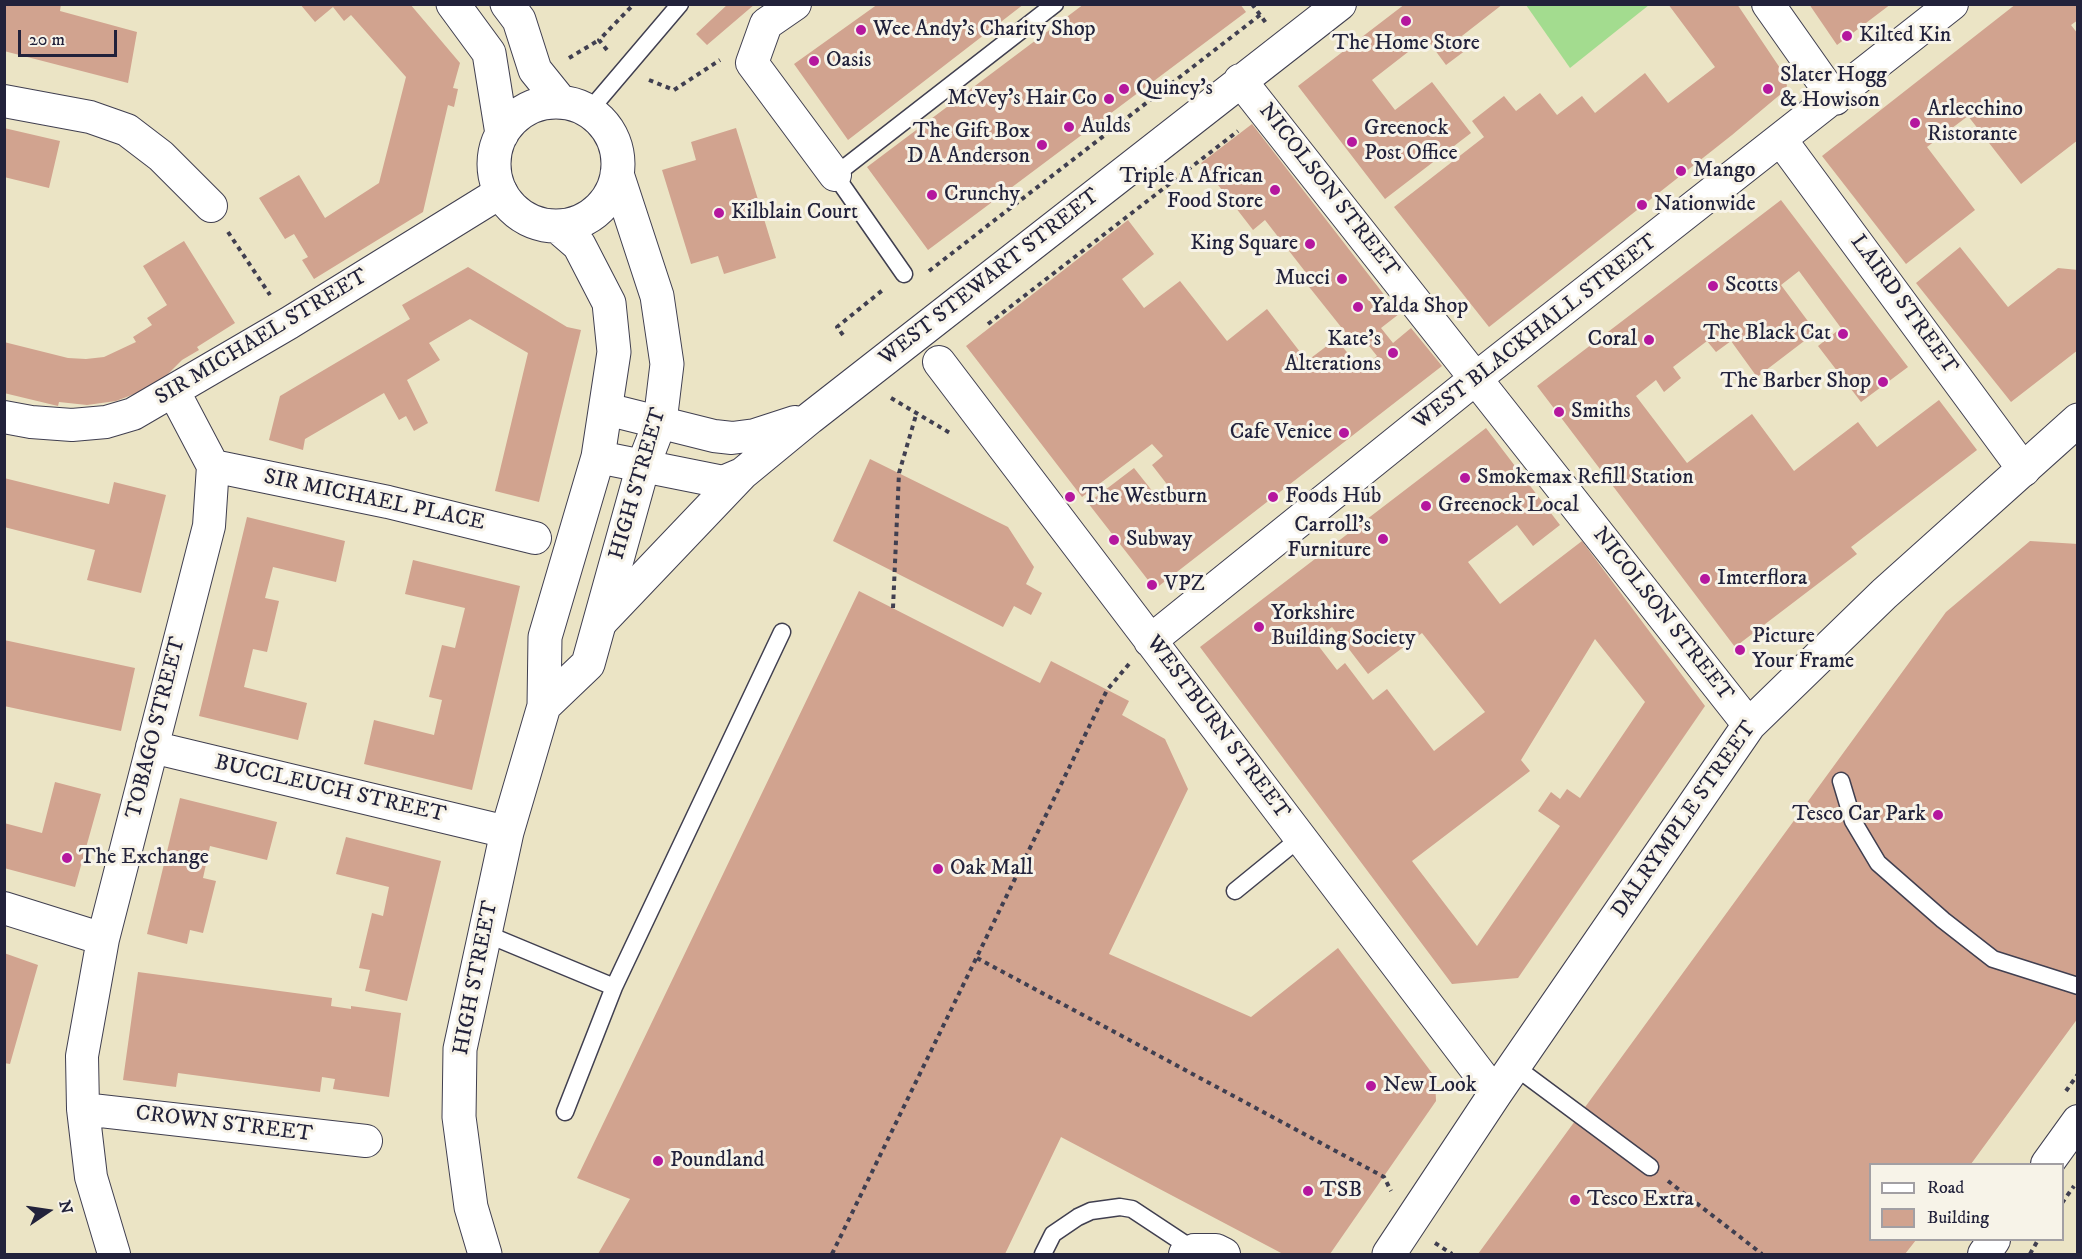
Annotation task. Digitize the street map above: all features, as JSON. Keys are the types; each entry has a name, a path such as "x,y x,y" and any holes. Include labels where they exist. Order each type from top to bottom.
{"main road":[{"path":"453,4 489,53 502,134"},
{"path":"507,4 519,20 535,70 575,106 607,128 617,150 618,174 612,191 603,205 582,220 557,226 540,224 524,217 510,206 501,192 495,172 495,153 502,134 513,118 530,107 575,106"},
{"name":"HIGH STREET","path":"544,706 588,664 643,466 660,422 668,364 657,296 618,174"},
{"name":"HIGH STREET","path":"485,1254 471,1207 459,1117 460,1049 507,832 544,706 545,637 598,457 614,352 609,303 579,245 557,226"},
{"name":"DALRYMPLE STREET","path":"1389,1254 1514,1066 1749,725 1884,594 2078,420"}],"street":[{"path":"795,4 766,24 759,38 752,63 836,175"},
{"name":"WEST STEWART STREET","path":"600,623 742,474 1240,80 1340,4"},
{"path":"1768,4 1834,99"},
{"name":"WEST BLACKHALL STREET","path":"1150,641 1475,379 1952,4"},
{"name":"NICOLSON STREET","path":"1240,80 1749,725"},
{"path":"4,101 90,117 127,130 161,156 211,206"},
{"name":"LAIRD STREET","path":"1781,140 2024,470"},
{"name":"SIR MICHAEL STREET","path":"4,417 31,423 72,425 106,422 133,414 174,392 501,192"},
{"name":"WESTBURN STREET","path":"939,362 1495,1094"},
{"path":"174,392 213,466"},
{"name":"WEST STEWART STREET","path":"606,410 732,438 755,435 810,418"},
{"name":"WEST STEWART STREET","path":"598,457 723,482 742,474"},
{"name":"SIR MICHAEL PLACE","path":"213,466 388,502 535,538"},
{"name":"TOBAGO STREET","path":"114,1254 91,1178 83,1109 82,1056 103,939 209,526 213,466"},
{"name":"BUCCLEUCH STREET","path":"152,747 507,832"},
{"path":"4,908 103,939"},
{"name":"CROWN STREET","path":"83,1109 366,1141"},
{"path":"2048,1163 2078,1121"},
{"path":"1984,1254 1993,1241"}],"lane":[{"path":"575,106 624,70 680,4"},
{"path":"904,274 836,175 1055,4"},
{"path":"565,1112 614,987 782,632"},
{"path":"1841,781 1853,821 1878,863 1943,920 1993,958 2078,986"},
{"path":"1234,891 1300,838"},
{"path":"484,933 614,987"},
{"path":"1514,1066 1650,1167"},
{"path":"1043,1254 1053,1234 1078,1217 1091,1211 1120,1207 1132,1209 1201,1253"}],"path":[{"path":"564,49 569,58 599,40 634,4"},
{"path":"921,277 1260,15"},
{"path":"599,40 624,70 674,90 743,42 759,38"},
{"path":"986,326 1265,111"},
{"path":"211,206 289,322"},
{"path":"843,335 837,327 904,274"},
{"path":"893,608 898,473 916,415"},
{"path":"832,1254 1107,690"},
{"path":"976,957 1384,1177"},
{"path":"1650,1167 1762,1254"},
{"path":"2064,1200 2078,1182"}],"green space":[{"path":"1526,5 1649,5 1570,68"}],"building":[{"path":"4,4 61,4 60,11 137,32 128,83 4,51"},
{"path":"300,4 410,4 460,63 453,88 458,89 454,107 448,105 423,212 314,279 302,260 308,257 294,234 285,239 259,198 299,175 325,218 379,183 406,77 351,15 344,21 333,7 315,22"},
{"path":"728,4 755,4 707,45 696,34"},
{"path":"878,4 1024,4 848,140 794,64"},
{"path":"1084,4 1240,4 1246,12 928,250 867,167"},
{"path":"1405,4 1503,4 1458,39 1466,50 1446,65 1426,38 1372,80 1395,110 1432,82 1471,133 1385,199 1298,86"},
{"path":"1668,4 1737,4 1784,74 1787,86 1782,93 1732,135 1489,327 1394,207 1484,137 1472,121 1504,96 1516,111 1540,93 1557,115 1582,96 1595,113 1645,73 1668,103 1715,67"},
{"path":"1809,4 1891,4 1837,45"},
{"path":"2016,4 2078,4 2078,20 2071,25 2078,34 2078,140 2021,184 1968,116 1927,147 1975,210 1906,264 1822,156"},
{"path":"1252,124 1399,314 1381,328 1393,343 1411,328 1442,366 1155,589 1088,503 1134,468 1161,502 1173,492 1152,465 1163,456 1152,444 1082,497 966,346 1128,220 1154,254 1122,279 1144,308 1180,281 1227,341 1267,309 1307,361 1336,339 1361,369 1377,356 1365,341 1357,347 1302,278 1307,274 1265,220 1253,230 1201,163"},
{"path":"4,128 60,141 49,188 4,177"},
{"name":"Kilblain Court","path":"736,128 776,258 724,274 718,256 691,264 662,170 696,160 691,142"},
{"path":"1781,200 1908,367 1861,402 1818,346 1841,328 1799,271 1781,285 1816,332 1757,377 1731,341 1716,352 1707,341 1673,367 1681,378 1664,392 1656,380 1636,396 1687,463 1752,414 1794,471 1858,422 1877,447 1939,400 1977,450 1851,547 1857,554 1735,647 1537,386"},
{"path":"184,241 235,323 197,347 199,350 182,360 166,376 142,391 116,401 87,405 59,402 58,406 4,393 4,342 68,358 86,359 104,357 136,342 133,337 152,325 147,318 167,305 143,266"},
{"path":"1960,247 2008,307 2058,268 2078,270 2078,350 2011,402 1916,283"},
{"path":"468,267 567,327 581,330 539,502 495,491 528,353 470,319 429,343 440,360 407,380 428,423 414,431 406,416 399,420 384,393 305,439 303,450 269,440 280,396 410,319 402,305"},
{"path":"1486,428 1560,525 1533,546 1517,525 1468,562 1500,604 1582,541 1705,706 1518,978 1452,984 1200,647","holes":["1332,627 1368,674 1422,633 1485,712 1434,751 1387,689 1373,700 1345,663 1337,670 1314,640","1595,639 1645,702 1580,798 1567,789 1560,799 1551,792 1538,811 1560,826 1477,946 1412,861 1530,771 1521,760"]},
{"path":"870,459 1008,527 1034,567 1026,584 1042,593 1031,615 1014,606 1003,627 833,541"},
{"path":"4,478 109,504 114,482 166,495 141,593 87,580 95,550 4,527"},
{"path":"247,517 345,541 336,582 273,567 265,598 279,601 267,652 253,649 244,687 307,703 298,740 199,716"},
{"name":"Tesco Car Park","path":"2030,541 2078,544 2078,1018 1972,1163 1869,1163 1869,1241 1915,1241 1905,1254 1478,1254 1946,612"},
{"path":"413,560 520,586 472,790 364,764 374,720 434,735 442,700 429,697 442,645 455,648 465,608 405,594"},
{"name":"Oak Mall","path":"859,591 1040,683 1051,661 1129,701 1122,715 1165,739 1188,789 1109,954 1251,1017 1338,948 1435,1077 1436,1101 1330,1254 1283,1254 1061,1137 1005,1254 598,1254 630,1199 577,1178"},
{"path":"4,640 135,668 121,731 4,706"},
{"path":"55,782 101,794 75,887 4,868 4,823 42,833"},
{"path":"180,798 277,822 267,860 210,846 203,878 216,881 203,933 190,930 187,944 147,934"},
{"path":"346,837 441,861 407,1001 365,991 370,970 359,968 372,913 383,916 389,887 336,874"},
{"path":"4,953 38,965 10,1064 4,1063"},
{"path":"138,972 332,998 331,1006 351,1009 351,1006 401,1013 389,1097 333,1089 335,1079 322,1077 320,1092 178,1073 176,1087 123,1080"}],"place":[{"name":"The Home Store","path":"1406,21"},
{"name":"Wee Andy's Charity Shop","path":"861,30"},
{"name":"Kilted Kin","path":"1847,36"},
{"name":"Oasis","path":"814,61"},
{"name":"Quincy's","path":"1124,89"},
{"name":"Slater Hogg & Howison","path":"1768,89"},
{"name":"McVey's Hair Co","path":"1109,99"},
{"name":"Arlecchino Ristorante","path":"1915,123"},
{"name":"Aulds","path":"1069,127"},
{"name":"Greenock Post Office","path":"1352,142"},
{"name":"The Gift Box D A Anderson","path":"1042,145"},
{"name":"Mango","path":"1681,171"},
{"name":"Triple A African Food Store","path":"1275,190"},
{"name":"Crunchy","path":"932,195"},
{"name":"Nationwide","path":"1642,205"},
{"name":"Kilblain Court","path":"719,213"},
{"name":"King Square","path":"1310,244"},
{"name":"Mucci","path":"1342,279"},
{"name":"Scotts","path":"1713,286"},
{"name":"Yalda Shop","path":"1358,307"},
{"name":"The Black Cat","path":"1843,334"},
{"name":"Coral","path":"1649,340"},
{"name":"Kate's Alterations","path":"1393,353"},
{"name":"The Barber Shop","path":"1883,382"},
{"name":"Smiths","path":"1559,412"},
{"name":"Cafe Venice","path":"1344,433"},
{"name":"Smokemax Refill Station","path":"1465,478"},
{"name":"The Westburn","path":"1070,497"},
{"name":"Foods Hub","path":"1273,497"},
{"name":"Greenock Local","path":"1426,506"},
{"name":"Carroll's Furniture","path":"1383,539"},
{"name":"Subway","path":"1114,540"},
{"name":"Imterflora","path":"1705,579"},
{"name":"VPZ","path":"1152,585"},
{"name":"Yorkshire Building Society","path":"1259,627"},
{"name":"Picture Your Frame","path":"1740,650"},
{"name":"Tesco Car Park","path":"1938,815"},
{"name":"The Exchange","path":"67,858"},
{"name":"Oak Mall","path":"938,869"},
{"name":"New Look","path":"1371,1086"},
{"name":"Poundland","path":"658,1161"},
{"name":"TSB","path":"1308,1191"},
{"name":"Tesco Extra","path":"1575,1200"}]}
